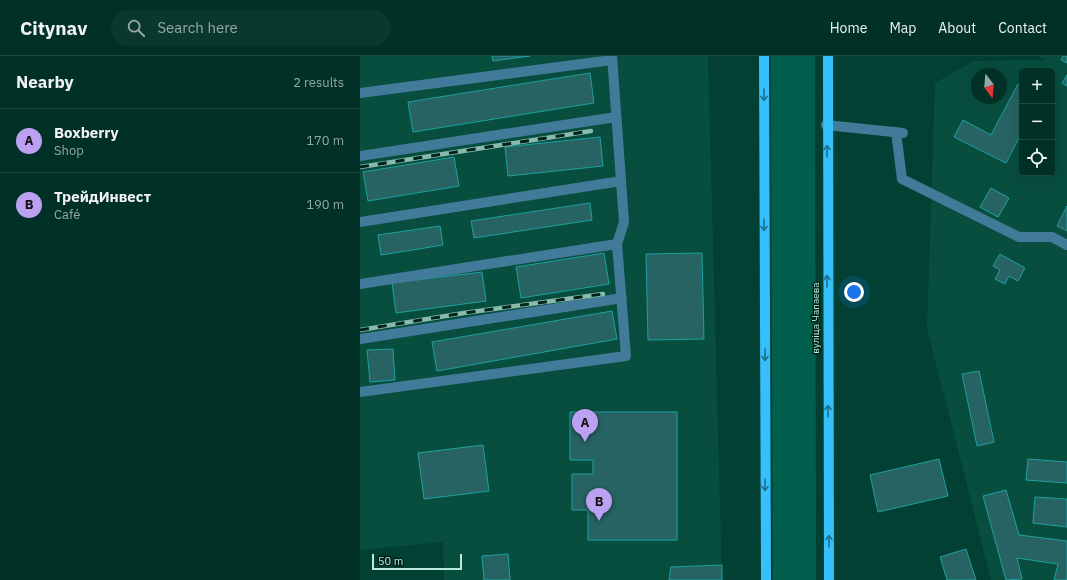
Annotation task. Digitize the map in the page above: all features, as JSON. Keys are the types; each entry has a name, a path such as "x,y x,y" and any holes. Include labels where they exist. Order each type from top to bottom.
{"main road":[{"path":"764,56 766,580"},
{"name":"вуліца Чапаева","path":"828,56 826,124 829,580"}],"lane":[{"path":"360,93 612,58 624,222 617,244 626,356 360,392"},
{"path":"360,156 616,117"},
{"path":"826,124 899,132 902,179 1019,238 1052,237 1067,245"},
{"path":"360,222 621,181"},
{"path":"360,284 617,244"},
{"path":"360,339 622,298"}],"shaded area":[{"path":"360,56 708,56 722,580 444,580 443,542 360,550"},
{"path":"771,56 815,56 816,580 773,580"},
{"path":"1039,56 1067,56 1067,580 991,580 927,328 935,83 974,61 1044,60"}],"building":[{"path":"492,56 530,56 493,61"},
{"path":"1063,56 1067,56 1067,63 1061,60"},
{"path":"590,73 594,103 413,132 408,102"},
{"path":"1067,75 1067,86 1062,83"},
{"path":"1019,84 1019,138 1006,163 954,137 963,120 991,135"},
{"path":"600,137 603,166 508,176 505,147"},
{"path":"454,157 459,186 368,201 363,172"},
{"path":"991,188 1009,198 998,217 980,207"},
{"path":"590,203 592,220 474,238 471,221"},
{"path":"1067,206 1067,231 1057,226"},
{"path":"440,226 443,245 381,255 378,235"},
{"path":"604,253 609,284 521,298 516,267"},
{"path":"702,253 704,339 648,340 646,254"},
{"path":"1000,254 1025,268 1018,281 1009,276 1005,284 995,279 1000,270 993,266"},
{"path":"482,272 486,301 396,313 392,283"},
{"path":"612,311 617,339 437,371 432,342"},
{"path":"393,349 395,380 370,382 367,350"},
{"path":"979,371 994,442 977,446 962,374"},
{"path":"570,412 677,412 677,540 588,540 588,510 572,510 572,474 593,474 593,460 570,460"},
{"path":"483,445 489,491 424,499 418,453"},
{"path":"939,459 948,496 878,512 870,475"},
{"path":"1028,459 1067,462 1067,483 1026,480"},
{"path":"1006,490 1019,535 1067,541 1067,580 1054,580 1058,564 1017,558 1022,579 1006,580 983,496"},
{"path":"1035,497 1067,499 1067,527 1033,523"},
{"path":"966,549 976,580 947,580 940,557"},
{"path":"508,554 510,580 484,580 482,556"},
{"path":"722,565 722,580 669,580 671,567"}],"railway":[{"path":"360,167 591,131"},
{"path":"360,330 464,313 603,294"}],"place":[{"name":"Boxberry","path":"585,442"},
{"name":"ТрейдИнвест","path":"599,521"}]}
